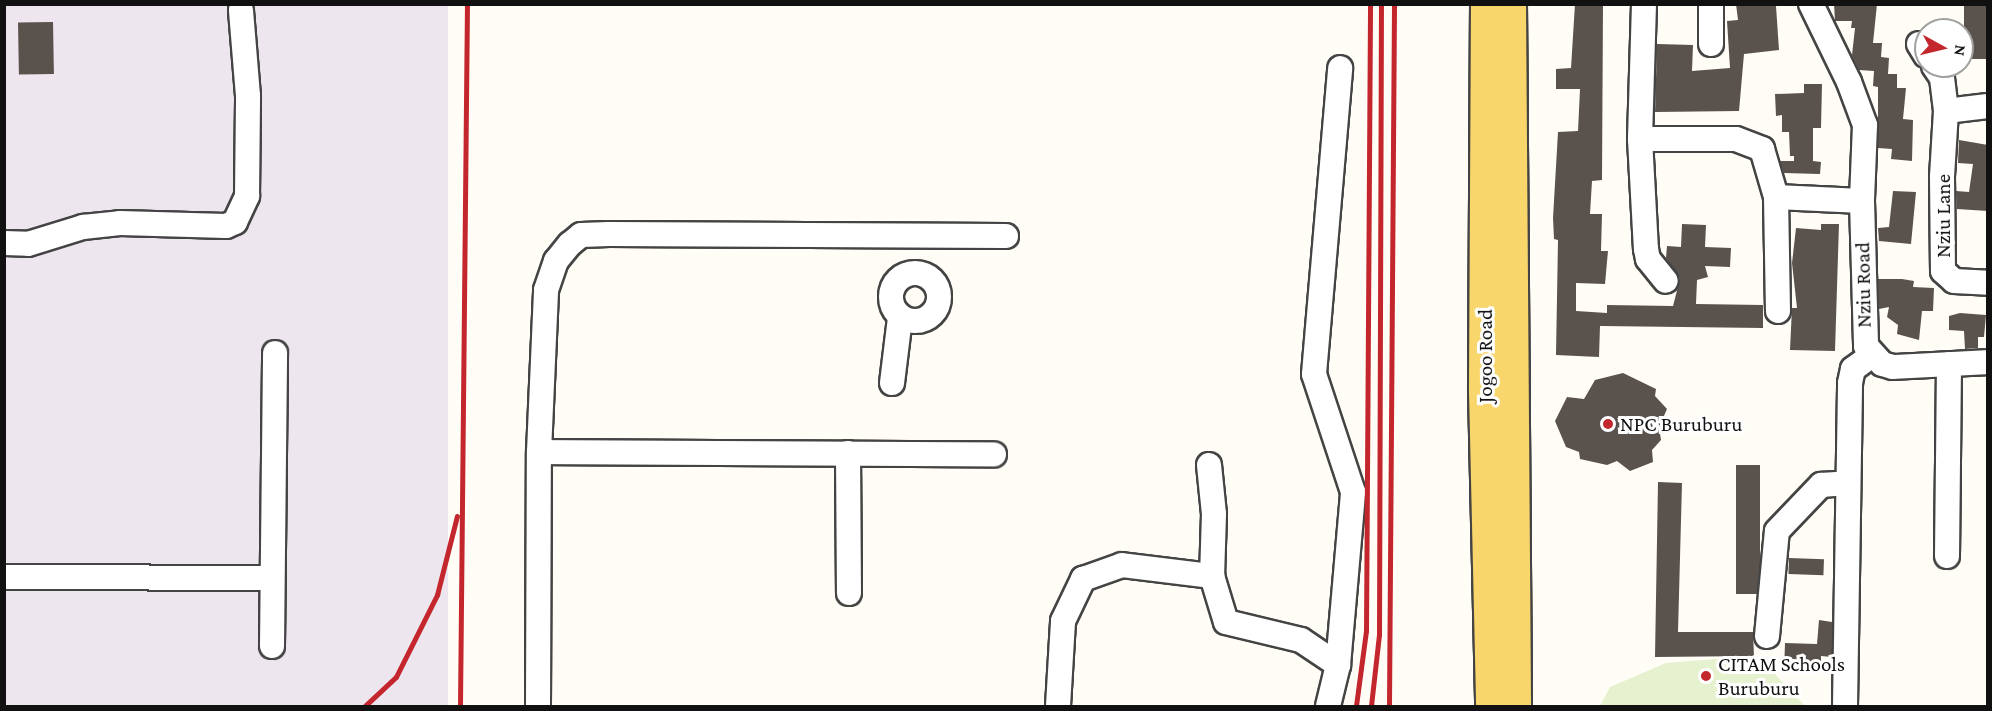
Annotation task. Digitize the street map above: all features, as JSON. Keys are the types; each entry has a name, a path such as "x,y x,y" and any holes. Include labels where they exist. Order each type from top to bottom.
{"main road":[{"name":"Jogoo Road","path":"1486,4 1484,391 1491,706"},
{"name":"Jogoo Road","path":"1511,4 1516,706"}],"street":[{"path":"1644,4 1640,139 1646,249 1648,259 1666,281"},
{"path":"1711,4 1711,44"},
{"name":"Nziu Road","path":"1811,4 1865,125 1862,201 1864,336 1872,355 1882,364 1893,367 1988,362"},
{"path":"4,243 28,244 83,227 120,223 226,226 236,222 246,206 248,187 248,96 241,10"},
{"path":"1328,706 1338,664 1353,492 1314,374 1340,68"},
{"name":"Nziu Lane","path":"1942,78 1946,111 1942,166 1943,270 1954,281 1988,283"},
{"path":"1946,111 1988,106"},
{"path":"1640,139 1715,138 1752,143 1767,155 1776,197 1778,311"},
{"path":"1776,197 1862,201"},
{"path":"538,706 539,452 546,290 556,261 581,235 1006,236"},
{"path":"926,274 931,236"},
{"path":"892,383 900,318 891,302 894,285 908,273 926,274 937,286 940,302 931,316 924,319 916,322 900,318"},
{"path":"272,646 270,578 275,353"},
{"path":"1845,706 1848,483 1853,369 1872,355"},
{"path":"1947,556 1949,364"},
{"path":"539,452 994,454"},
{"path":"848,453 849,593"},
{"path":"1209,465 1214,514 1212,576 1226,622 1301,640 1338,664"},
{"path":"1767,636 1777,531 1821,485 1848,483"},
{"path":"1058,706 1063,621 1083,579 1122,565 1212,576"},
{"path":"4,577 270,578"}],"shaded area":[{"path":"4,5 448,5 448,706 4,706"}],"green space":[{"path":"1715,659 1775,674 1805,706 1600,706 1610,687 1666,663"}],"building":[{"path":"1575,4 1603,4 1602,180 1592,181 1590,214 1602,214 1601,251 1608,251 1605,284 1576,283 1576,311 1607,313 1607,305 1673,306 1680,279 1666,258 1667,246 1681,247 1682,224 1706,225 1705,247 1731,248 1730,267 1705,266 1708,277 1697,280 1696,304 1763,305 1763,328 1600,326 1599,357 1556,355 1558,240 1554,239 1553,218 1558,132 1578,131 1580,89 1556,89 1556,69 1571,68"},
{"path":"1736,4 1776,6 1779,50 1744,54 1739,111 1655,112 1657,44 1693,45 1692,71 1730,68 1727,21 1738,20"},
{"path":"1834,4 1877,4 1873,43 1882,43 1881,57 1889,58 1888,74 1897,74 1897,88 1906,88 1903,119 1913,120 1912,161 1891,159 1892,149 1878,148 1878,87 1873,86 1874,71 1859,70 1852,55 1855,28 1851,28 1852,21 1835,21"},
{"path":"1964,4 1988,4 1988,59 1974,59 1974,18 1964,18"},
{"path":"53,22 54,74 19,75 18,23"},
{"path":"1804,84 1822,84 1821,128 1813,128 1813,161 1821,162 1820,174 1784,173 1780,161 1794,161 1794,156 1790,156 1789,132 1782,132 1782,115 1776,116 1775,94 1804,93"},
{"path":"1959,140 1988,145 1988,211 1957,209 1956,191 1969,192 1973,164 1958,163"},
{"path":"1893,191 1916,192 1911,244 1879,241 1878,228 1889,227"},
{"path":"1821,224 1839,224 1835,351 1790,350 1792,308 1797,308 1792,263 1796,228 1821,230"},
{"path":"1878,279 1902,279 1914,281 1913,287 1934,288 1933,311 1922,311 1919,340 1897,334 1898,325 1887,317 1889,307 1879,309"},
{"path":"1960,313 1986,315 1984,337 1978,337 1978,348 1965,349 1964,331 1949,330 1949,316"},
{"name":"NPC Buruburu","path":"1623,373 1656,389 1655,396 1667,409 1659,427 1661,440 1652,450 1653,462 1630,471 1617,461 1607,465 1580,459 1579,452 1566,447 1555,421 1567,397 1584,399 1595,380"},
{"path":"1736,465 1760,465 1760,594 1736,594"},
{"path":"1658,482 1682,483 1678,632 1753,632 1754,656 1655,657"},
{"path":"1789,558 1824,559 1823,575 1788,574"},
{"path":"1819,620 1832,622 1832,657 1821,656 1821,665 1806,664 1806,673 1784,671 1785,643 1817,644"}],"railway":[{"path":"460,706 467,4"},
{"path":"1356,706 1366,631 1370,4"},
{"path":"1371,706 1379,635 1381,4"},
{"path":"1389,706 1394,4"},
{"path":"365,706 396,677 437,595 457,516"}],"place":[{"name":"NPC Buruburu","path":"1608,424"},
{"name":"CITAM Schools Buruburu","path":"1706,676"}]}
